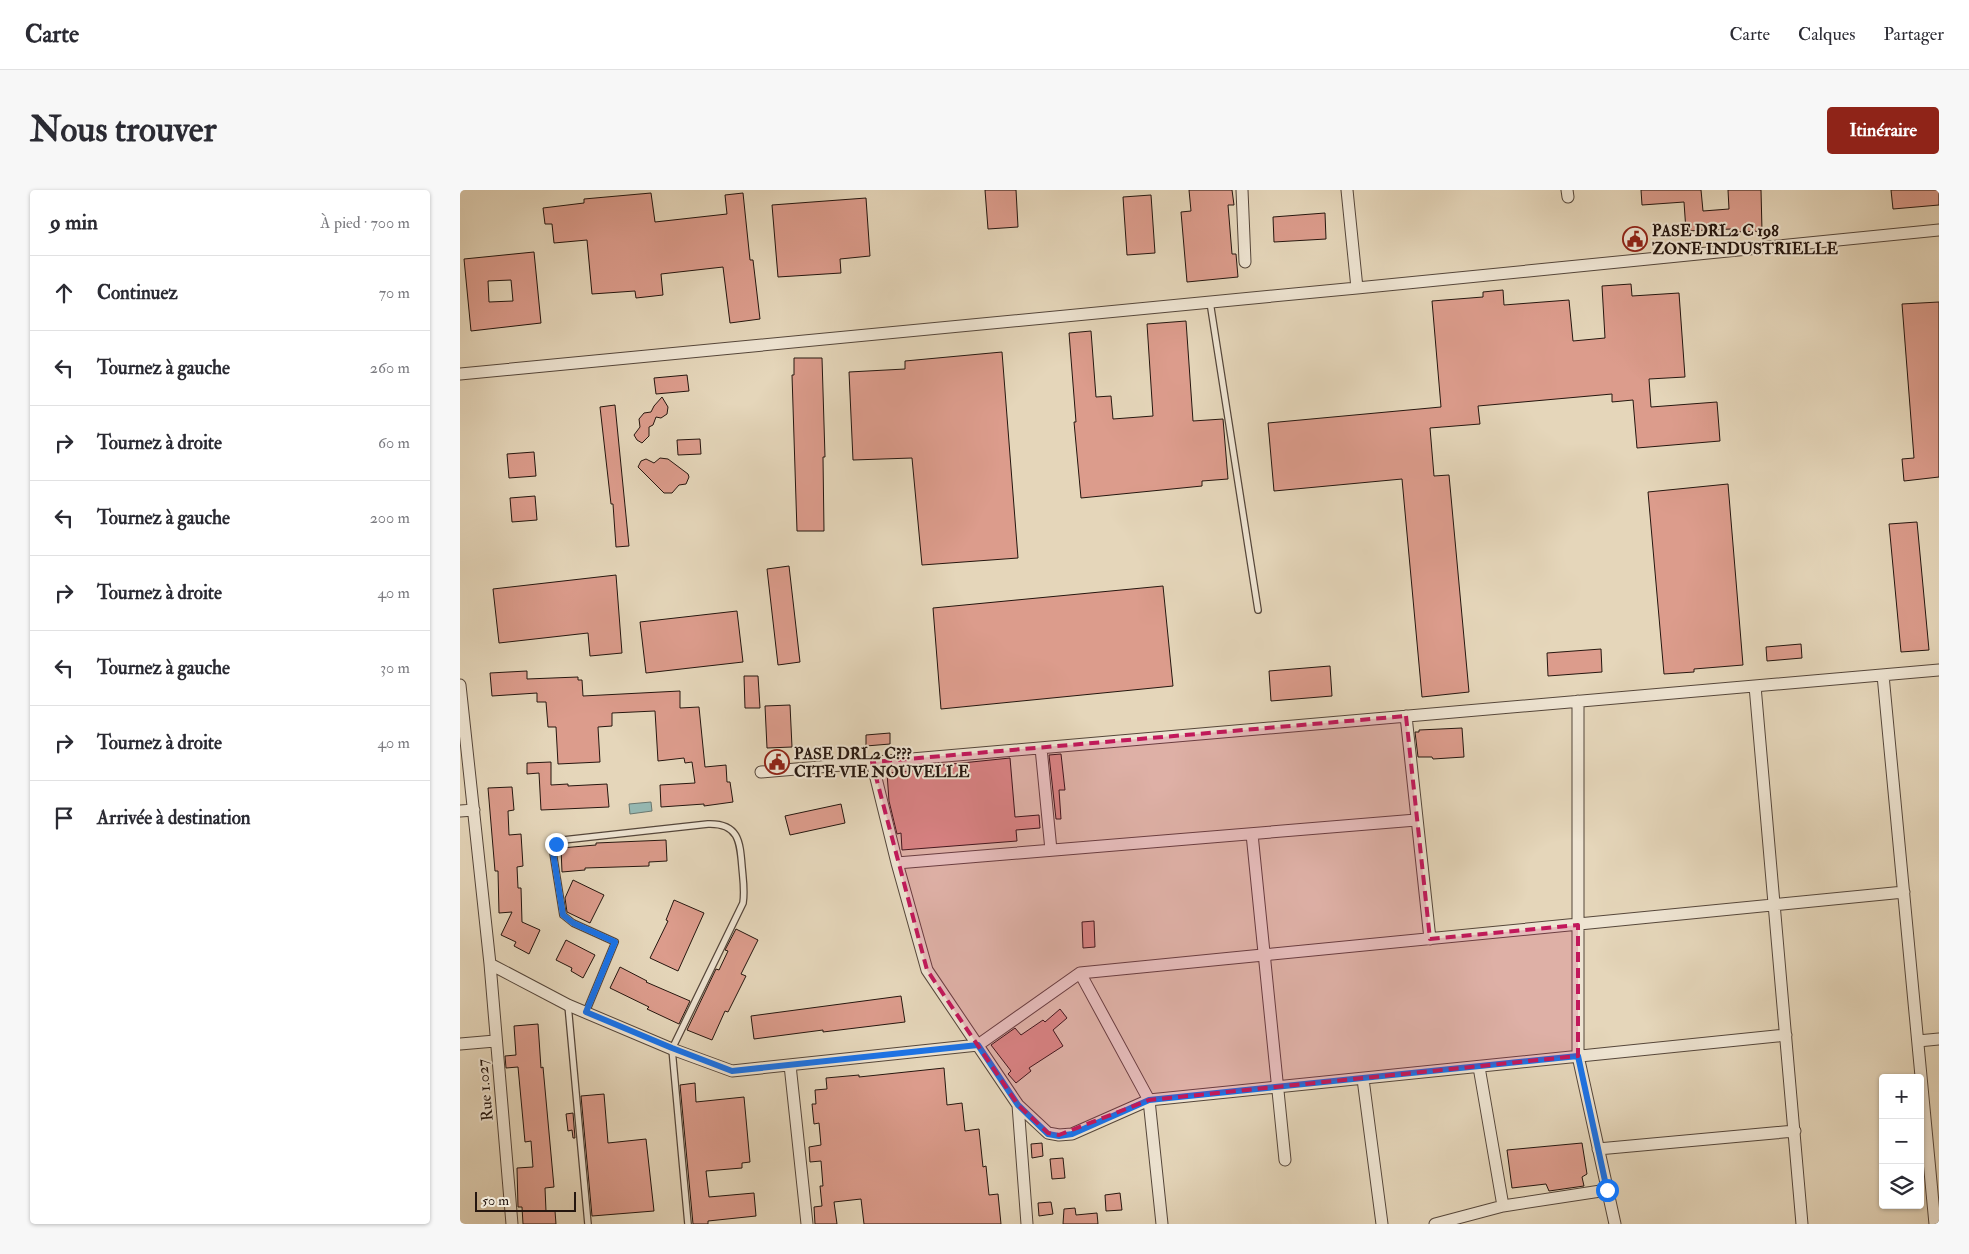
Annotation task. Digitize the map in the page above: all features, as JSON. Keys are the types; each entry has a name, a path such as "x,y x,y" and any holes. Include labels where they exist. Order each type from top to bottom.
{"street":[{"path":"1242,190 1244,262"},
{"path":"1348,190 1357,288"},
{"path":"460,374 1939,230"},
{"path":"760,772 1939,670"},
{"path":"1884,675 1935,1224"},
{"name":"Rue 1.027","path":"460,685 490,964 495,1041 512,1224"},
{"path":"1755,686 1802,1224"},
{"path":"1578,701 1578,1056 1615,1224"},
{"path":"1406,716 1430,939"},
{"path":"1040,748 1051,850"},
{"path":"872,762 897,863 927,970 1018,1105 1048,1134 1059,1136 1072,1134 1149,1100 1786,1035"},
{"path":"460,811 474,810"},
{"path":"897,863 1416,820"},
{"path":"1252,834 1285,1160"},
{"path":"490,964 568,1005 732,1071 978,1045 1080,973 1904,892"},
{"path":"1080,973 1149,1100 1162,1224"},
{"path":"1918,1041 1939,1039"},
{"path":"460,1044 495,1041"},
{"path":"790,1065 807,1224"},
{"path":"1479,1067 1503,1206"},
{"path":"1363,1079 1382,1224"},
{"path":"1018,1105 1027,1224"},
{"path":"1598,1149 1794,1131"},
{"path":"1435,1224 1503,1206 1607,1190"}],"lane":[{"path":"1210,302 1258,610"},
{"path":"586,1012 615,942 573,923 563,915 553,852 556,844 562,840 708,824 723,826 736,834 740,840 744,887 743,903 672,1048 688,1224"},
{"path":"568,1005 588,1224"}],"highlighted area":[{"path":"1406,716 1430,939 1578,925 1578,1056 1149,1100 1059,1135 1048,1133 1018,1105 927,970 872,762"}],"water":[{"path":"651,802 652,811 630,814 629,804"}],"building":[{"path":"985,190 1016,190 1018,227 988,229"},
{"path":"1189,190 1232,190 1234,205 1228,205 1232,254 1236,254 1238,277 1187,282 1181,212 1191,211"},
{"path":"1641,190 1701,190 1703,211 1729,209 1728,190 1761,190 1762,231 1731,232 1731,229 1686,231 1684,202 1642,205"},
{"path":"1891,190 1939,190 1939,205 1893,209"},
{"path":"651,193 655,222 727,214 725,195 743,193 750,260 753,260 760,319 730,323 723,267 661,274 663,295 636,298 635,291 592,294 587,240 554,243 552,224 545,224 543,208 584,203 584,199"},
{"path":"1151,195 1155,253 1127,255 1123,197"},
{"path":"866,198 870,256 840,259 841,273 778,277 772,205"},
{"path":"1325,213 1326,239 1274,242 1273,217"},
{"path":"534,252 541,323 471,331 464,259","holes":["511,280 513,301 489,302 488,281"]},
{"path":"1631,284 1632,296 1679,293 1685,377 1649,379 1651,407 1717,402 1720,441 1637,448 1633,400 1612,402 1612,394 1478,406 1480,424 1430,428 1434,476 1449,475 1469,692 1422,697 1402,479 1274,491 1268,423 1441,407 1432,301 1483,297 1483,292 1503,290 1504,305 1569,300 1573,341 1605,338 1602,286"},
{"path":"1939,302 1939,477 1904,481 1902,459 1914,458 1902,304"},
{"path":"1186,321 1193,421 1223,419 1228,479 1202,481 1202,486 1081,498 1069,333 1091,331 1096,397 1111,396 1113,419 1153,416 1147,324"},
{"path":"1002,352 1018,558 922,565 912,458 853,460 849,372 905,369 905,361"},
{"path":"794,358 822,358 825,457 823,457 824,531 797,531 792,375 794,375"},
{"path":"687,375 689,391 656,394 654,378"},
{"path":"662,397 668,407 667,414 661,418 656,417 653,425 649,427 649,436 642,443 634,435 640,427 639,419 644,413 651,412"},
{"path":"615,405 629,546 616,547 613,504 611,504 600,407"},
{"path":"700,439 701,454 678,455 677,440"},
{"path":"534,452 536,476 509,478 507,454"},
{"path":"660,458 668,459 688,474 689,477 686,484 679,485 672,493 664,493 638,467 641,461 646,459 654,463"},
{"path":"1728,484 1743,665 1694,669 1694,672 1664,674 1648,492"},
{"path":"535,496 537,520 512,522 510,498"},
{"path":"1917,522 1929,650 1901,652 1889,524"},
{"path":"789,566 800,662 778,665 767,569"},
{"path":"616,575 622,653 590,656 588,633 499,643 493,589"},
{"path":"1163,586 1173,686 941,709 933,608"},
{"path":"737,611 743,662 646,673 640,622"},
{"path":"1801,644 1802,658 1767,661 1766,647"},
{"path":"1601,649 1602,672 1548,676 1547,653"},
{"path":"1330,666 1332,696 1271,701 1269,671"},
{"path":"527,671 527,679 578,677 578,680 582,680 583,696 680,691 680,708 699,707 705,767 726,765 727,782 730,782 733,802 704,806 704,804 661,807 660,785 695,783 692,762 685,763 684,758 658,761 655,711 612,713 612,726 598,727 600,762 558,764 556,727 548,727 546,702 537,702 537,693 492,696 490,673"},
{"path":"744,676 758,676 760,708 745,708"},
{"path":"790,705 792,747 767,748 765,706"},
{"path":"1462,728 1464,757 1433,759 1432,757 1418,757 1415,732 1419,732 1419,730"},
{"path":"890,733 890,744 866,746 866,735"},
{"path":"1061,754 1065,790 1059,790 1061,819 1056,819 1049,755"},
{"path":"1010,758 1015,817 1039,815 1040,828 1016,830 1017,841 902,850 901,833 897,834 889,801 887,773 933,769 933,766"},
{"path":"551,762 551,785 607,784 609,807 541,810 539,773 527,774 527,763"},
{"path":"512,787 514,810 508,811 509,835 521,834 523,866 517,867 518,888 521,888 522,922 540,930 529,954 514,946 516,942 501,935 512,912 499,913 498,871 495,871 488,788"},
{"path":"841,804 845,823 790,835 785,816"},
{"path":"666,840 667,861 649,862 649,866 585,868 585,870 562,872 561,848 596,845 596,843"},
{"path":"573,880 604,895 590,923 567,912 565,898"},
{"path":"674,900 704,913 678,971 650,958 668,921 666,920"},
{"path":"1094,921 1095,947 1083,948 1082,922"},
{"path":"736,929 758,940 741,974 746,976 728,1012 725,1011 712,1040 687,1030 716,969 719,970 728,951 725,950"},
{"path":"566,940 595,955 583,978 571,971 572,968 556,960"},
{"path":"620,967 646,982 690,1001 679,1024 647,1009 649,1007 610,988"},
{"path":"901,996 905,1022 754,1039 751,1016"},
{"path":"1060,1009 1067,1018 1053,1030 1063,1046 1029,1068 1031,1071 1016,1083 1008,1074 1011,1071 991,1045 1015,1028 1021,1035 1043,1020 1045,1022"},
{"path":"538,1024 554,1187 545,1188 546,1211 555,1211 556,1224 523,1224 522,1207 518,1207 517,1168 533,1167 531,1141 525,1142 518,1067 506,1068 505,1056 516,1055 514,1026"},
{"path":"944,1068 947,1105 962,1103 965,1131 979,1129 983,1167 986,1166 989,1195 998,1194 1001,1224 864,1224 861,1199 834,1202 837,1224 815,1224 814,1207 822,1206 820,1186 823,1186 821,1161 810,1162 809,1147 821,1145 819,1123 814,1124 812,1104 816,1104 815,1090 827,1089 826,1078 859,1075 859,1077"},
{"path":"695,1083 696,1102 744,1097 750,1162 742,1163 742,1168 706,1171 709,1197 754,1193 756,1216 708,1221 708,1224 693,1224 680,1085"},
{"path":"604,1094 608,1143 646,1139 654,1211 592,1216 581,1096"},
{"path":"573,1113 575,1138 573,1138 572,1130 568,1131 566,1114"},
{"path":"1042,1143 1043,1156 1032,1158 1031,1144"},
{"path":"1582,1143 1587,1174 1582,1177 1584,1186 1549,1191 1546,1184 1512,1188 1507,1150"},
{"path":"1063,1158 1065,1178 1052,1179 1050,1159"},
{"path":"1120,1193 1122,1210 1106,1211 1105,1195"},
{"path":"1051,1202 1053,1214 1039,1216 1038,1203"},
{"path":"1075,1208 1076,1215 1097,1213 1098,1224 1063,1224 1064,1209"}],"place":[{"name":"PASE DRL2 C 198 ZONE INDUSTRIELLE","path":"1635,239"},
{"name":"PASE DRL2 C??? CITE VIE NOUVELLE","path":"777,762"}],"route":[{"path":"556,844 553,852 563,915 567,920 615,942 586,1012 732,1071 978,1045 1018,1105 1048,1134 1059,1136 1072,1134 1149,1100 1578,1056 1607,1190"}]}
